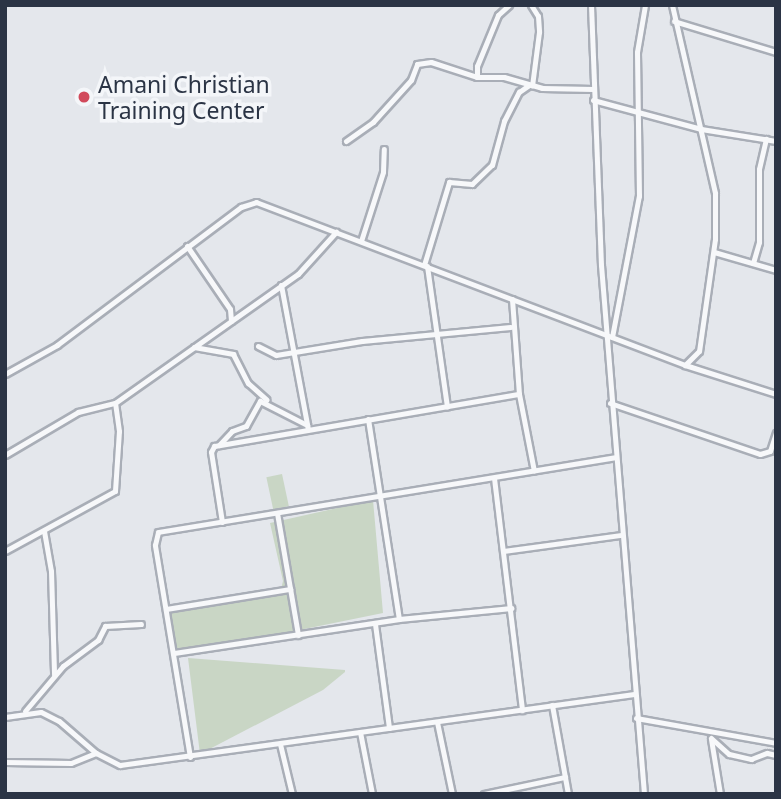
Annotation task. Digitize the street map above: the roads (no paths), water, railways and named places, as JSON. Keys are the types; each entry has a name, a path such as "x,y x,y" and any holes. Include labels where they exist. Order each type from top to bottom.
{"street":[{"path":"477,77 477,66 498,15 509,5"},
{"path":"531,5 538,16 539,32 531,85"},
{"path":"591,5 593,100 609,336 610,403 644,794"},
{"path":"609,336 639,196 636,111 638,26 645,5"},
{"path":"672,5 714,181 714,252 699,351 685,365"},
{"path":"674,21 776,51"},
{"path":"346,141 373,122 411,80 417,64 431,62 477,77 508,78 531,85 593,89"},
{"path":"447,407 426,265 449,183 471,184 492,165 504,121 519,92 531,85"},
{"path":"593,100 701,130 776,141"},
{"path":"753,263 759,242 759,169 766,139"},
{"path":"361,241 383,170 384,149"},
{"path":"5,374 57,345 187,246 252,202 426,265 685,365 776,394"},
{"path":"5,455 78,412 115,403 306,267 336,232"},
{"path":"187,246 230,309 231,321"},
{"path":"714,252 776,271"},
{"path":"281,285 297,354 308,427"},
{"path":"512,299 510,327 519,394 534,471"},
{"path":"258,346 274,355 297,354 436,333 510,327"},
{"path":"194,348 233,354 248,383 286,417 308,427"},
{"path":"219,445 308,427 519,394"},
{"path":"222,522 211,452 232,431 246,426 257,402 270,402"},
{"path":"5,551 115,491 114,450 119,435 115,403"},
{"path":"610,403 760,453 770,450 776,433"},
{"path":"368,419 399,619"},
{"path":"190,757 166,609 157,533 614,457"},
{"path":"494,478 522,710"},
{"path":"277,513 298,635"},
{"path":"44,531 51,571 54,675"},
{"path":"503,551 621,535"},
{"path":"166,609 290,589"},
{"path":"174,653 399,619 511,608"},
{"path":"25,711 54,675 97,640 105,626 141,624"},
{"path":"375,624 389,728"},
{"path":"5,717 25,711 41,712 59,721 96,753 120,765 634,694"},
{"path":"552,705 568,794"},
{"path":"636,718 776,743"},
{"path":"437,722 452,794"},
{"path":"709,729 720,794"},
{"path":"360,732 372,794"},
{"path":"711,738 729,754 751,759 767,753 776,755"},
{"path":"280,744 292,794"},
{"path":"5,762 71,763 96,753"},
{"path":"484,794 565,777"}],"place":[{"name":"Amani Christian Training Center","path":"84,97"}]}
